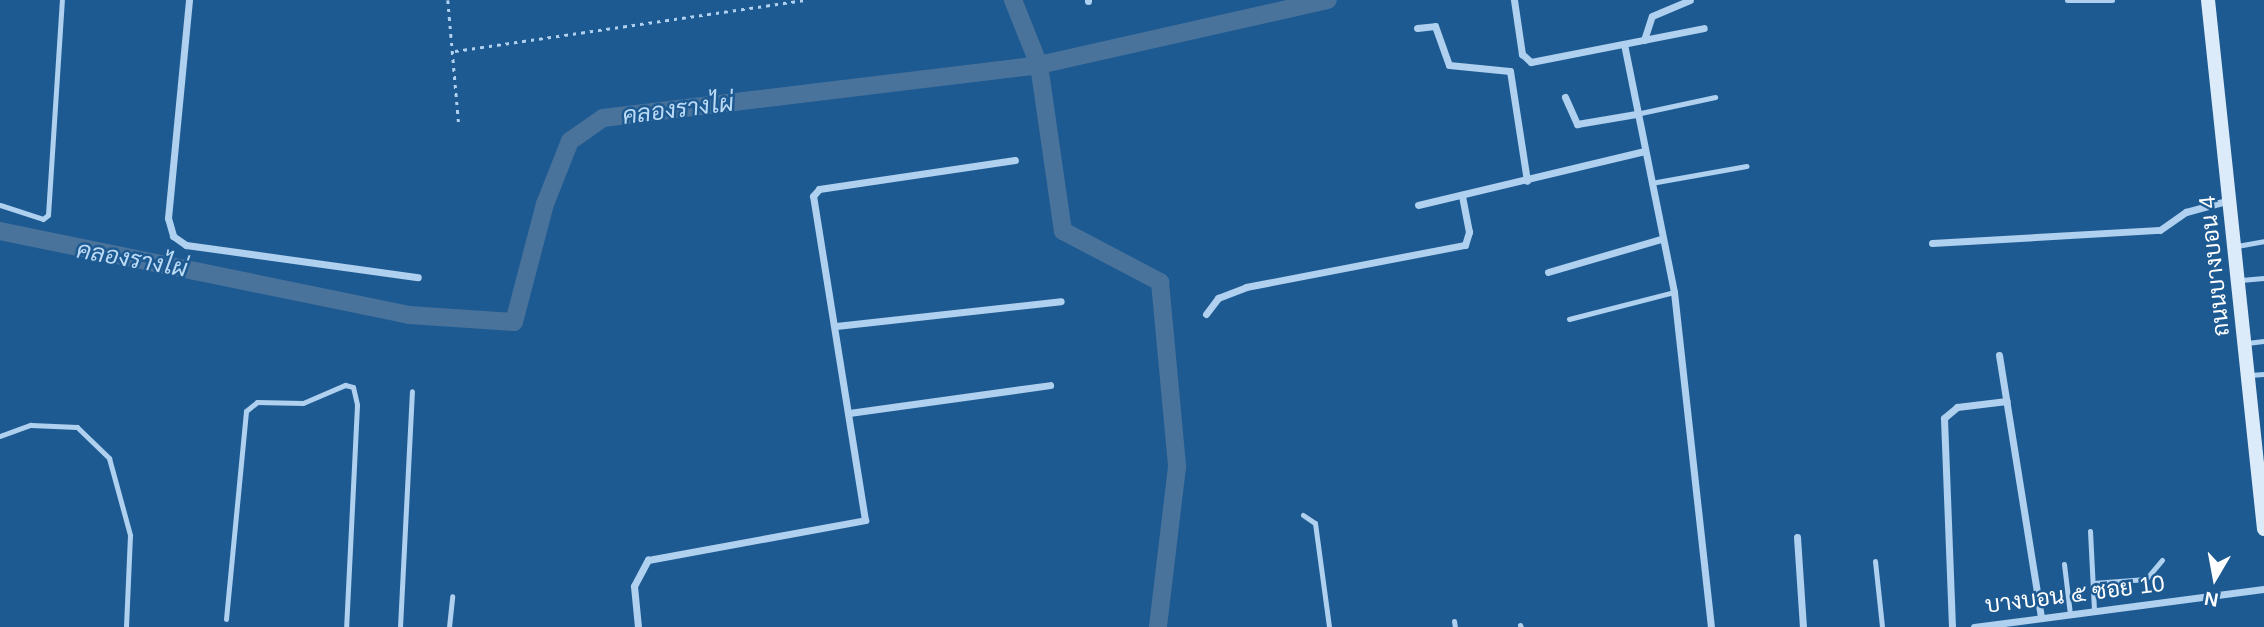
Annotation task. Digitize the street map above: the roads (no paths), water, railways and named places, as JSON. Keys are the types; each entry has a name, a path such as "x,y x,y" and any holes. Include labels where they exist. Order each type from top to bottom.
{"street":[{"path":"189,0 168,218 173,236 186,245 418,276"},
{"path":"1514,0 1525,60 1704,28"},
{"path":"1644,40 1652,16 1690,0"},
{"name":"ถนนบางบอน 4","path":"2207,0 2264,529"},
{"path":"1417,28 1435,26 1449,65 1510,71 1527,181"},
{"path":"1624,44 1661,239 1674,292 1711,627"},
{"path":"1564,97 1577,124 1636,114"},
{"path":"1418,205 1644,151"},
{"path":"638,627 634,586 648,560 865,520 836,326 812,206 819,189 1015,160"},
{"path":"1206,314 1219,298 1245,287 1465,245 1469,232 1462,195"},
{"path":"1932,243 2160,230 2186,212 2230,200"},
{"path":"1548,272 1661,239"},
{"path":"836,326 1061,301"},
{"path":"1999,355 2040,618"},
{"path":"849,413 1050,385"},
{"path":"1952,627 1944,418 1957,407 2007,401"},
{"path":"1797,537 1803,627"},
{"name":"บางบอน ๕ ซอย 10","path":"1974,627 2264,589"}],"lane":[{"path":"0,205 43,219 48,215 62,0"},
{"path":"2067,0 2112,0"},
{"path":"1636,114 1715,97"},
{"path":"1651,183 1746,166"},
{"path":"2234,246 2264,241"},
{"path":"2237,281 2264,278"},
{"path":"1569,319 1674,292"},
{"path":"2244,343 2264,341"},
{"path":"2248,375 2264,374"},
{"path":"226,619 246,411 257,402 303,403 345,385 353,387 357,405 346,627"},
{"path":"400,627 412,391"},
{"path":"0,436 31,425 77,427 108,458 130,535 126,627"},
{"path":"1303,515 1315,523 1329,627"},
{"path":"2090,531 2094,611"},
{"path":"2092,583 2146,579 2162,560"},
{"path":"1875,561 1882,627"},
{"path":"2064,564 2070,614"},
{"path":"449,627 452,596"}],"waterway":[{"path":"1013,0 1039,65 1063,231 1160,282 1177,467 1158,627"},
{"name":"คลองรางไผ่","path":"0,231 409,315 514,322 545,204 570,141 603,118 1039,65 1328,0"}]}
